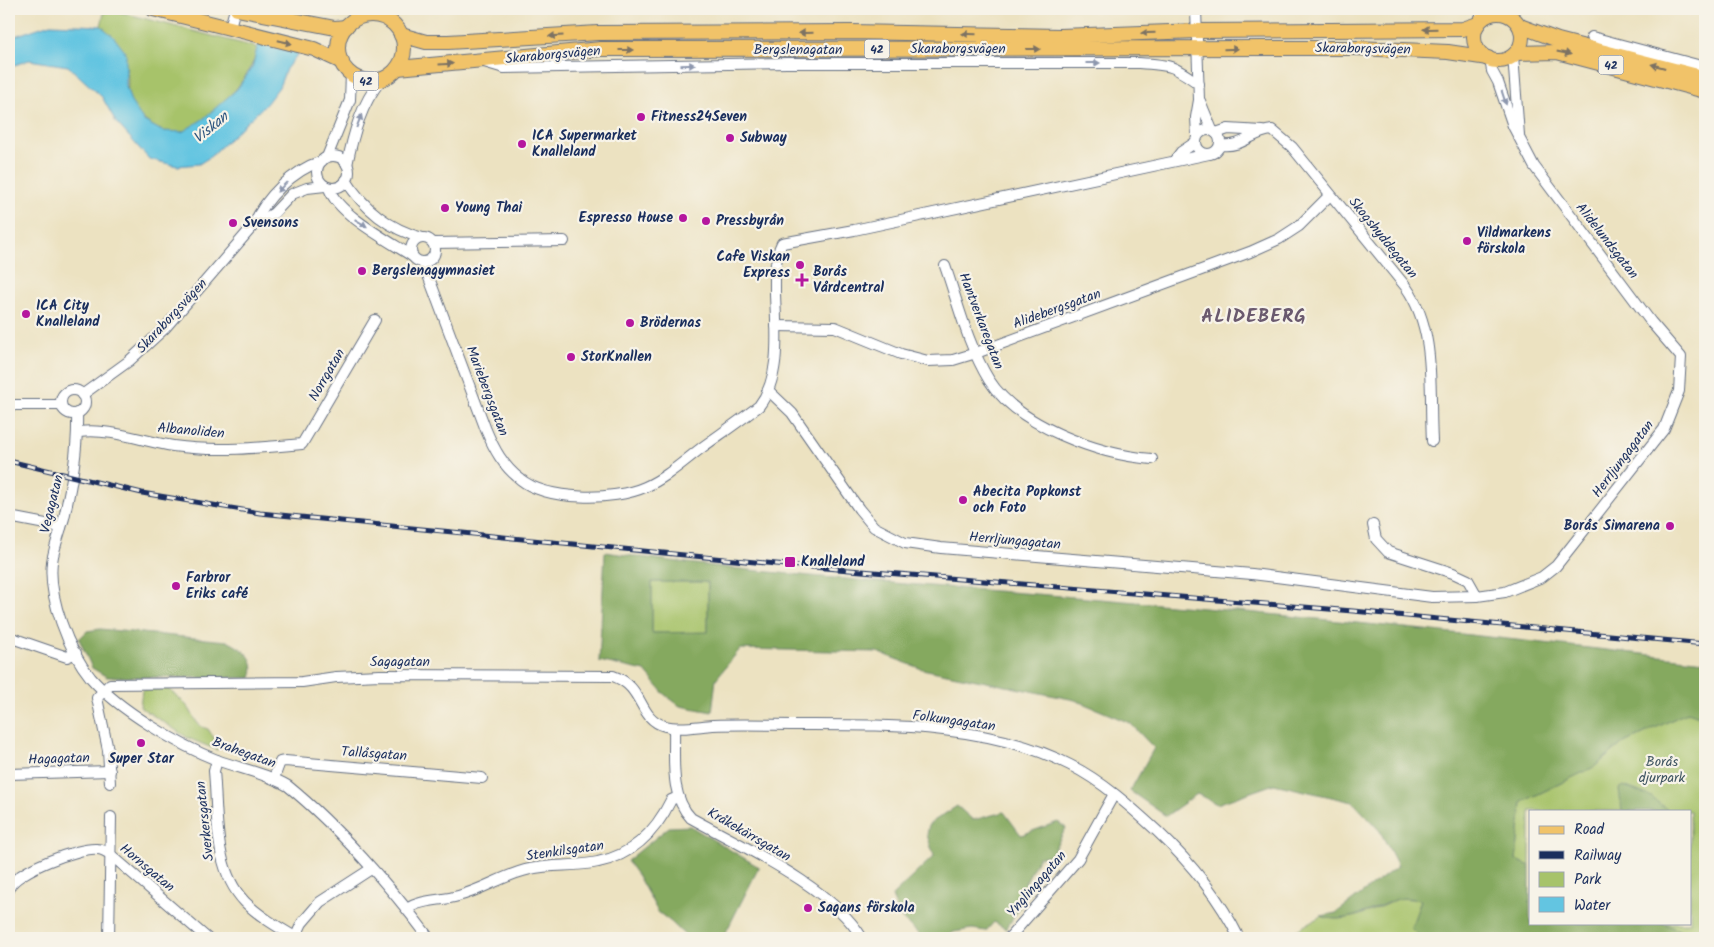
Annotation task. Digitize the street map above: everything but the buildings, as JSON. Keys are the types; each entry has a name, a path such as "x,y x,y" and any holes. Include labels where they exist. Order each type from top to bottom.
{"main road":[{"name":"42","path":"153,9 230,26 256,35 314,49 342,62"},
{"name":"42","path":"236,9 335,28 353,19 379,13 392,22 402,35 404,52 398,68 381,80 365,81 351,74 342,62 339,44 353,19"},
{"name":"42","path":"1480,18 1508,12 1520,26 1558,40 1705,78"},
{"name":"Skaraborgsvägen","path":"402,35 426,42 598,33 851,32 1060,36 1197,31 1463,29 1480,18"},
{"path":"1480,18 1475,42 1480,52 1489,59"},
{"path":"1514,54 1522,42 1520,26"},
{"name":"Skaraborgsvägen","path":"398,68 601,50 1198,50 1356,48 1448,52 1489,59"},
{"name":"42","path":"1489,59 1502,60 1514,54 1557,52 1705,91"}],"street":[{"path":"230,26 236,9"},
{"path":"1196,9 1200,100 1196,116 1196,139 1198,149 1209,154"},
{"path":"1592,37 1705,67"},
{"name":"Alidelundsgatan","path":"1514,54 1519,136"},
{"name":"Alidelundsgatan","path":"1489,59 1492,71 1519,136 1534,166 1651,322 1681,357"},
{"name":"Bergslenagatan","path":"483,61 504,68 770,63 1138,63 1165,65 1179,69 1199,84"},
{"path":"351,74 350,100 325,159 317,173 318,179 327,187 331,196 351,217 412,256 423,262 434,256 433,243"},
{"path":"327,187 339,187 346,180 352,138 366,102 381,80"},
{"path":"1200,100 1220,145"},
{"path":"1174,160 1203,131 1228,129 1263,131"},
{"name":"Skogshyddegatan","path":"1263,131 1272,130 1291,146 1417,303 1424,322 1428,344 1432,441"},
{"path":"1220,145 1232,146 1263,131"},
{"path":"770,392 774,373 776,326 775,276 777,253 782,243 854,230 1174,160 1184,161 1209,154 1217,150 1220,145"},
{"path":"325,159 338,158 347,165"},
{"name":"Skaraborgsvägen","path":"82,395 130,361 165,328 253,226 258,215 282,185 312,164 325,159"},
{"path":"346,180 359,199 378,216 414,236 433,243 564,241"},
{"name":"Skaraborgsvägen","path":"253,226 270,216 292,194 307,188 327,187"},
{"name":"Alidebergsgatan","path":"776,326 835,327 901,354 928,361 947,360 976,353 1250,252 1279,239 1299,226 1330,195"},
{"path":"412,256 413,244 423,238"},
{"name":"Mariebergsgatan","path":"423,262 496,454 521,481 544,491 587,496 624,494 642,488 653,483 752,412 770,392"},
{"name":"Hantverkaregatan","path":"945,266 976,353 989,380 1010,405 1030,418 1080,443 1106,452 1152,459"},
{"name":"Norrgatan","path":"302,444 375,320"},
{"name":"Herrljungagatan","path":"770,392 792,413 859,509 874,527 905,542 941,548 1252,574 1432,597 1477,596 1518,588 1542,577 1556,566 1664,430 1679,391 1681,357"},
{"path":"75,390 82,395 85,404 78,413 67,413 61,406 62,397 68,391 75,390"},
{"path":"9,405 61,406"},
{"name":"Vegagatan","path":"54,601 52,561 74,477 79,432 78,413"},
{"name":"Albanoliden","path":"79,432 93,430 173,446 204,448 248,449 302,444"},
{"path":"9,517 61,527"},
{"path":"1373,525 1376,539 1388,552 1453,573 1468,580 1477,596"},
{"name":"Brahegatan","path":"54,601 76,654 92,679 165,734 217,760 274,778 298,794 371,869 407,909 429,938"},
{"path":"9,638 67,657 76,654"},
{"name":"Sagagatan","path":"104,689 110,684 302,682 336,677 380,675 595,675 624,680 631,685 648,716 656,723 674,728"},
{"path":"104,689 97,698 108,750 110,783"},
{"name":"Folkungagatan","path":"674,728 722,725 860,726 986,737 1028,748 1070,765 1114,794 1139,815 1188,863 1205,883 1239,938"},
{"path":"674,728 678,797"},
{"name":"Sverkersgatan","path":"217,760 214,771 222,853 228,877 233,887 251,908 295,938"},
{"name":"Tallåsgatan","path":"274,778 280,762 285,761 482,778"},
{"name":"Hagagatan","path":"9,774 110,771"},
{"name":"Ynglingagatan","path":"1009,938 1078,859 1114,794"},
{"name":"Stenkilsgatan","path":"407,909 415,904 445,900 469,893 515,873 532,868 598,862 619,856 638,845 653,830 671,800 678,797"},
{"name":"Kråkekärrsgatan","path":"678,797 684,810 692,818 821,895 842,913 862,938"},
{"path":"109,938 111,817"},
{"name":"Hornsgatan","path":"9,888 10,883 26,872 74,852 99,848 111,855 207,938"},
{"path":"295,938 302,923 320,902 371,869"}],"green space":[{"path":"105,9 259,48 250,69 229,98 211,114 187,130 174,133 166,132 144,120 130,101 124,58 114,41 101,26"},
{"path":"605,552 737,569 1278,615 1705,661 1705,718 1688,712 1622,744 1594,767 1522,802 1516,860 1529,866 1529,924 1665,924 1697,938 1421,938 1411,928 1421,900 1407,898 1398,899 1360,914 1341,919 1321,916 1336,913 1398,866 1380,831 1353,802 1274,784 1217,804 1197,794 1166,816 1130,791 1154,748 1130,723 1075,700 922,669 877,652 740,649 716,679 712,712 680,706 664,694 645,671 599,661","holes":["652,582 708,582 708,632 652,633"]},
{"path":"652,582 708,582 708,633 652,633"},
{"path":"100,629 227,641 248,655 253,671 251,678 107,677 92,668 79,639 87,631"},
{"path":"169,689 190,709 197,723 203,728 208,729 218,744 217,750 188,738 140,707 142,690"},
{"name":"Borås djurpark","path":"1688,712 1705,718 1705,938 1697,938 1665,924 1692,924 1692,810 1529,810 1529,866 1516,860 1522,802 1594,767 1622,744"},
{"path":"1624,786 1650,796 1668,810 1622,810 1619,789"},
{"path":"957,806 973,820 1004,812 1021,835 1058,822 1066,828 1051,855 1039,857 1025,883 1030,892 1006,929 994,922 986,931 972,929 954,932 944,938 923,938 899,916 892,896 934,856 927,835 929,824"},
{"path":"690,826 759,867 723,938 688,938 658,912 638,876 627,861 669,827"},
{"path":"1400,898 1422,900 1411,927 1421,938 1283,938 1321,916 1331,919 1351,917 1371,911"}],"water":[{"name":"Viskan","path":"267,9 306,9 297,55 286,69 279,87 266,104 210,157 199,164 177,166 149,159 116,122 102,97 68,66 29,60 9,67 9,38 50,24 101,26 113,36 126,53 126,86 131,102 144,121 162,131 182,132 203,119 237,89 252,68"}],"pier":[{"path":"265,9 281,9 308,14 300,53 257,44"}],"railway":[{"path":"9,461 142,493 260,513 776,564 1353,611 1705,644"}],"place":[{"name":"Fitness24Seven","path":"641,117"},
{"name":"Subway","path":"730,138"},
{"name":"ICA Supermarket Knalleland","path":"522,144"},
{"name":"Young Thai","path":"445,208"},
{"name":"Espresso House","path":"683,218"},
{"name":"Pressbyrån","path":"706,221"},
{"name":"Svensons","path":"233,223"},
{"name":"Vildmarkens förskola","path":"1467,241"},
{"name":"Cafe Viskan Express","path":"800,265"},
{"name":"Bergslenagymnasiet","path":"362,271"},
{"name":"Borås Vårdcentral","path":"802,280"},
{"name":"ICA City Knalleland","path":"26,314"},
{"name":"Brödernas","path":"630,323"},
{"name":"StorKnallen","path":"571,357"},
{"name":"Abecita Popkonst och Foto","path":"963,500"},
{"name":"Borås Simarena","path":"1670,526"},
{"name":"Knalleland","path":"790,562"},
{"name":"Farbror Eriks café","path":"176,586"},
{"name":"Super Star","path":"141,743"},
{"name":"Sagans förskola","path":"808,908"}],"district":[{"name":"ALIDEBERG","path":"1254,317"}]}
